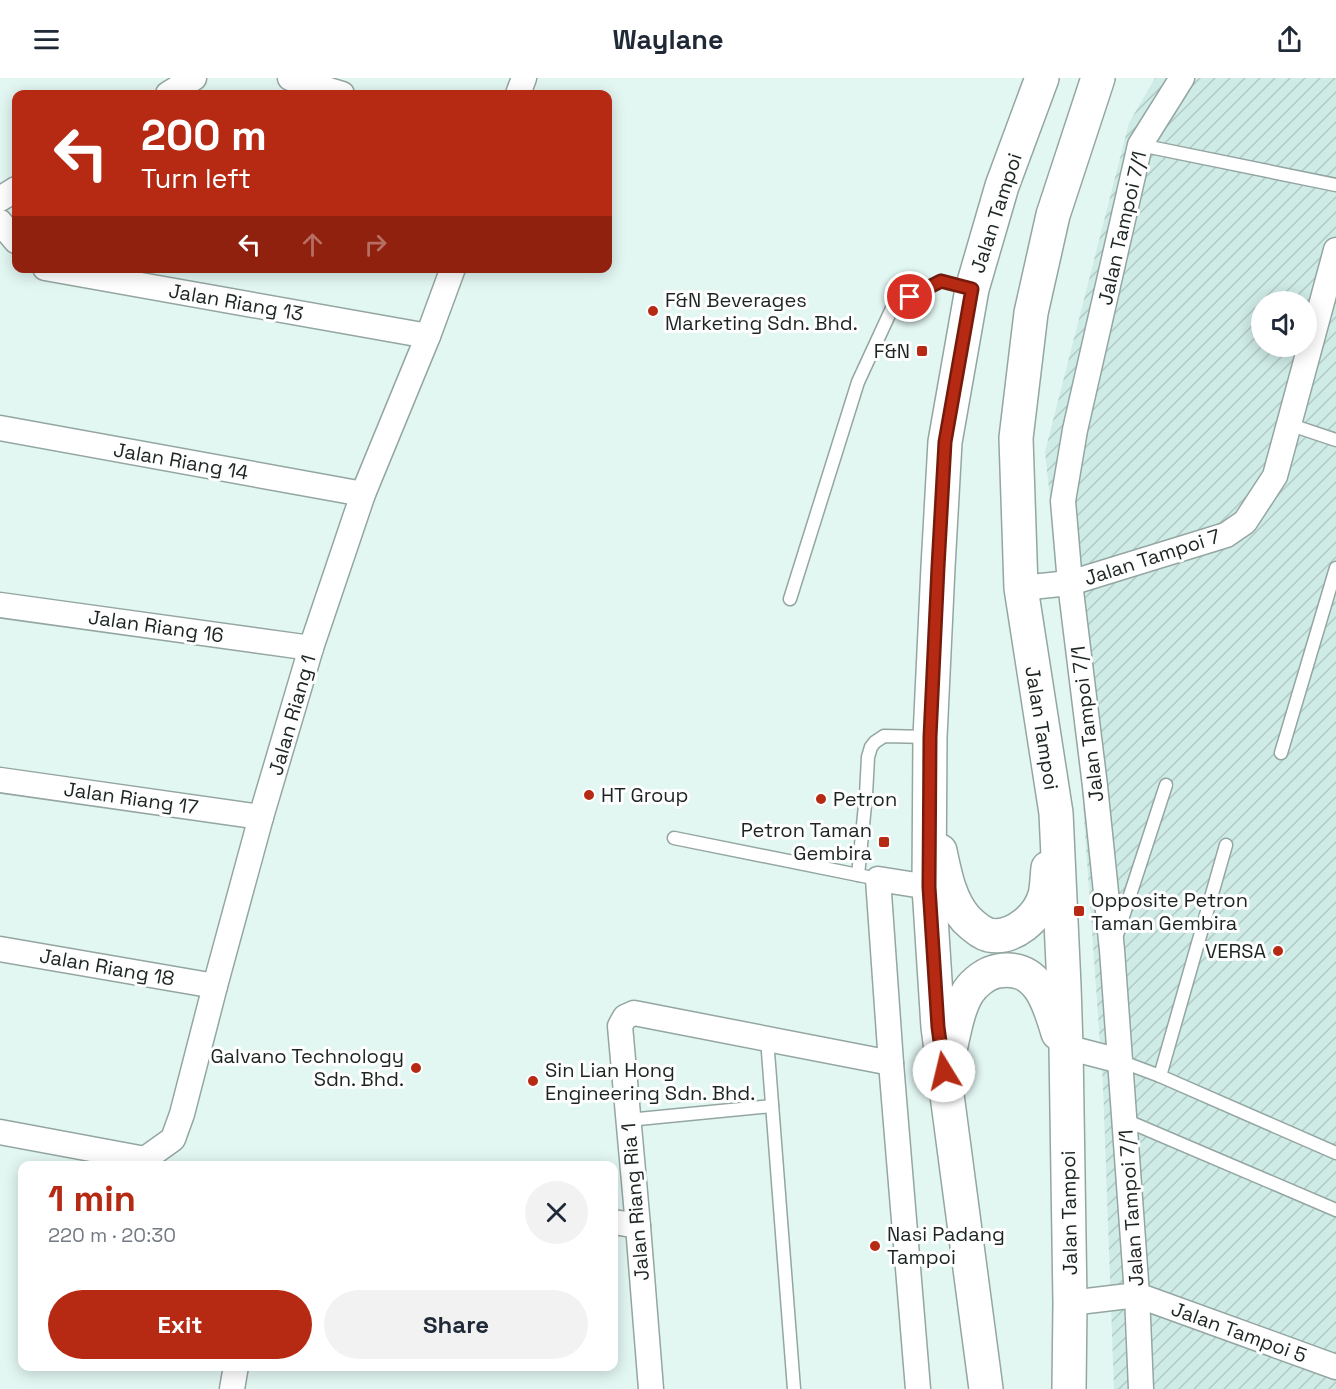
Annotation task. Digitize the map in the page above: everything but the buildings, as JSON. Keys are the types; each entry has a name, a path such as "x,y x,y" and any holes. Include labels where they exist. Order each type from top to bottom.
{"main road":[{"name":"Jalan Tampoi","path":"986,1389 938,1027 929,887 930,737 945,442 972,289 1002,186 1042,78"},
{"name":"Jalan Tampoi","path":"1069,1389 1070,1303 1065,986 1056,813 1020,588 1016,438 1031,313 1053,215 1098,78"},
{"path":"930,809 946,882 957,906 967,920 990,935 1020,929 1034,917 1045,897 1056,813"},
{"path":"944,1071 960,1010 968,992 992,972 1009,969 1022,972 1041,990 1051,1007 1066,1056"}],"street":[{"path":"174,90 194,78"},
{"path":"290,78 329,90"},
{"name":"Jalan Tampoi 7/1","path":"1141,1389 1137,1295 1112,950 1070,583 1063,501 1075,430 1140,145 1182,78"},
{"path":"0,222 12,236"},
{"name":"Jalan Tampoi 7","path":"1020,588 1070,583 1226,535 1245,522 1275,476 1288,424 1333,279 1336,250"},
{"name":"Jalan Riang 13","path":"73,273 428,336"},
{"name":"Jalan Riang 1","path":"0,1132 145,1159 173,1139 182,1114 261,817 311,648 363,494 428,336 451,273"},
{"name":"Jalan Riang 14","path":"0,428 363,494"},
{"name":"Jalan Riang 16","path":"0,604 311,648"},
{"name":"Jalan Riang 17","path":"0,780 261,817"},
{"path":"918,1389 891,1063 868,877 929,887"},
{"name":"Jalan Riang 18","path":"0,949 215,986"},
{"name":"Jalan Riang Ria 1","path":"651,1389 620,1026 625,1017 634,1013 767,1039"},
{"path":"767,1039 891,1063"},
{"path":"1066,1056 1120,1061"},
{"path":"618,1223 638,1226"},
{"name":"Jalan Tampoi 5","path":"1070,1303 1137,1295 1336,1367"},
{"path":"232,1389 235,1371"}],"lane":[{"path":"1140,145 1336,186"},
{"path":"790,599 858,382 894,304 941,281 972,289"},
{"path":"1288,424 1336,440"},
{"path":"1281,753 1336,568"},
{"path":"674,838 868,877 866,795 868,757 871,747 884,736 930,737"},
{"path":"1112,950 1166,785"},
{"path":"1160,1077 1226,845"},
{"path":"767,1039 794,1389"},
{"path":"1120,1061 1336,1153"},
{"path":"628,1120 772,1106"},
{"path":"1125,1120 1336,1210"}],"shaded area":[{"path":"1155,78 1336,78 1336,1389 1114,1389 1103,1085 1082,790 1045,452 1129,123"}],"place":[{"name":"F&N Beverages Marketing Sdn. Bhd.","path":"653,311"},
{"name":"F&N","path":"922,351"},
{"name":"HT Group","path":"589,795"},
{"name":"Petron","path":"821,799"},
{"name":"Petron Taman Gembira","path":"884,842"},
{"name":"Opposite Petron Taman Gembira","path":"1079,911"},
{"name":"VERSA","path":"1278,951"},
{"name":"Galvano Technology Sdn. Bhd.","path":"416,1068"},
{"name":"Sin Lian Hong Engineering Sdn. Bhd.","path":"533,1081"},
{"name":"Nasi Padang Tampoi","path":"875,1246"}],"route":[{"path":"910,297 941,281 972,289 945,442 930,737 929,887 938,1027 944,1071"}]}
